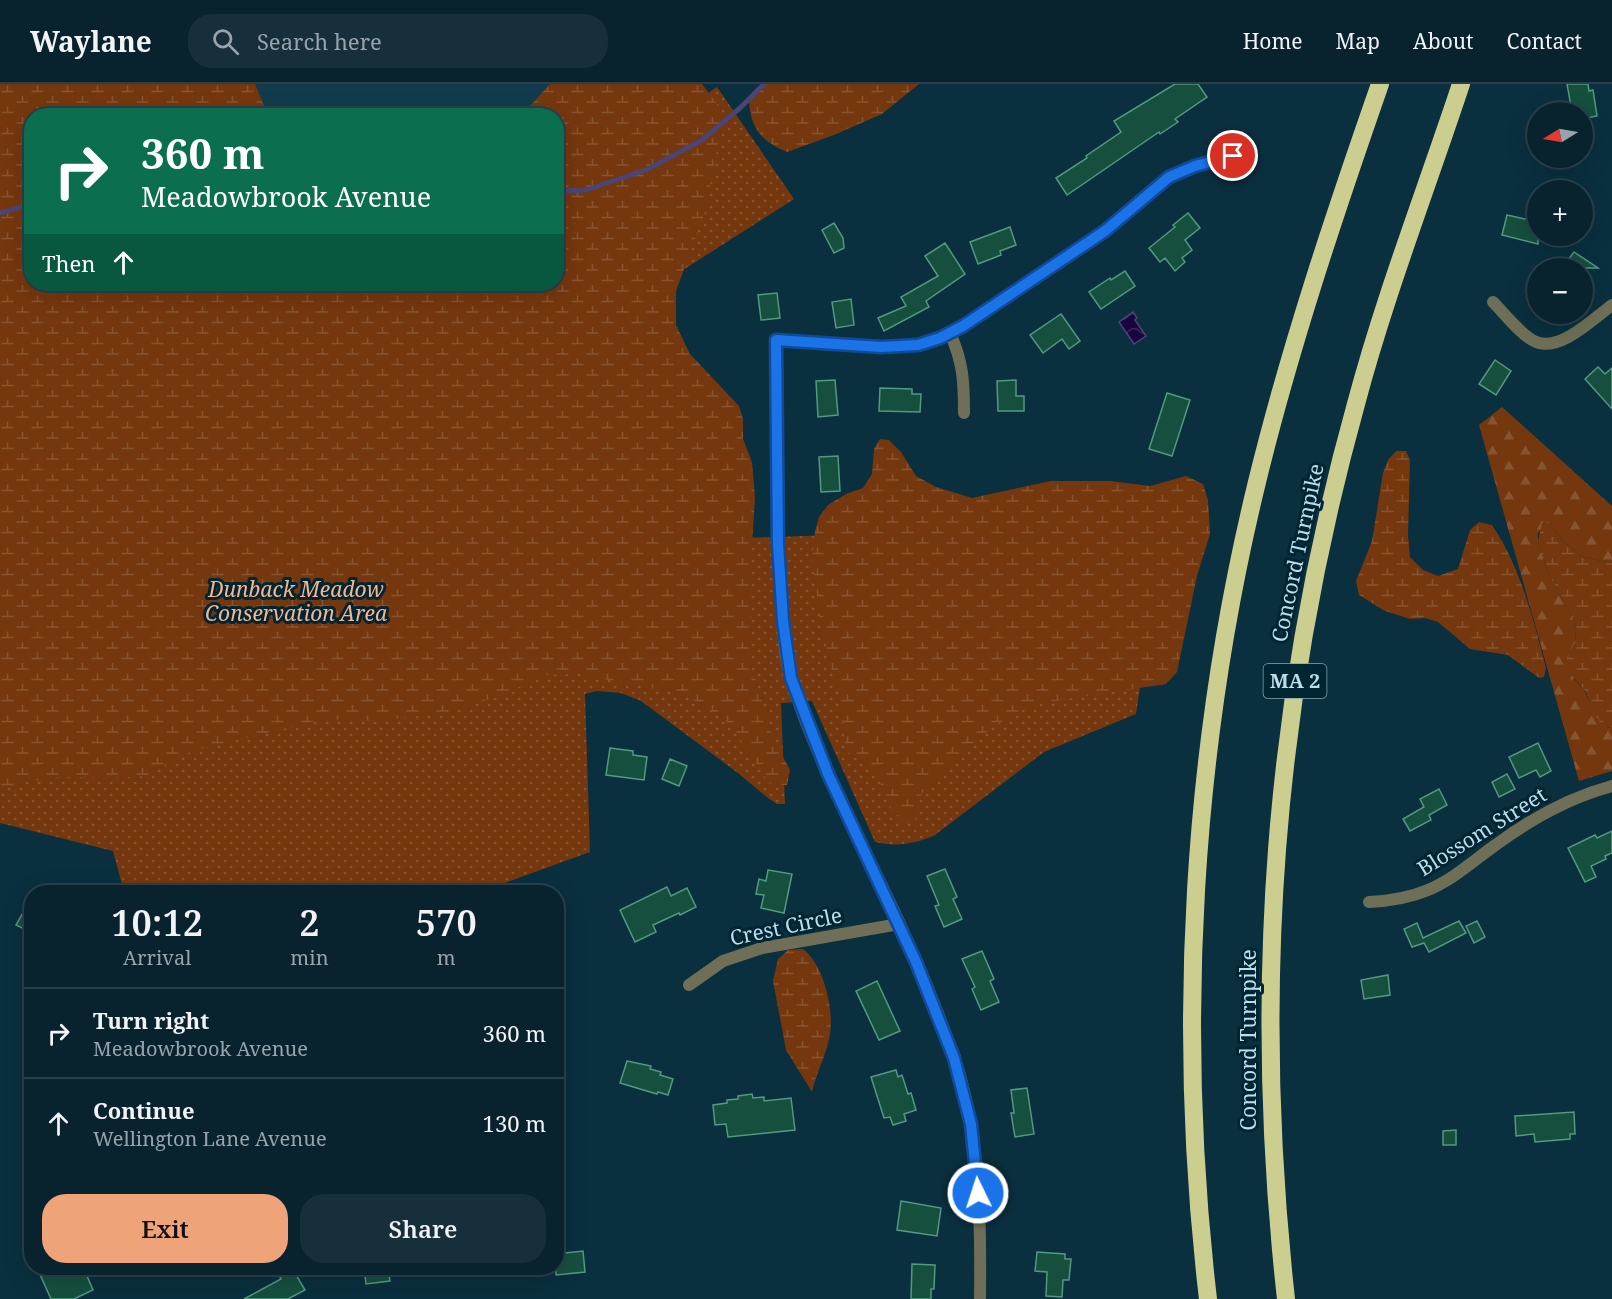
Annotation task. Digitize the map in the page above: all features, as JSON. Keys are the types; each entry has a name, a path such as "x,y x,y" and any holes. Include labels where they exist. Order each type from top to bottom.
{"highway":[{"path":"1208,1299 1195,1135 1193,996 1201,818 1214,709 1243,542 1274,415 1318,263 1380,84"},
{"name":"Concord Turnpike","path":"1286,1299 1273,1140 1270,1001 1277,842 1292,703 1316,566 1355,405 1390,291 1461,84"}],"street":[{"path":"980,1299 981,1240 977,1169 971,1124 954,1058 899,924 828,774 791,678 783,621 778,544 776,340 881,347 918,345 950,333 1105,231 1169,177 1195,166 1233,156"},
{"path":"1493,302 1529,338 1548,345 1564,340 1612,305"},
{"path":"950,333 960,356 964,413"},
{"name":"Blossom Street","path":"1370,903 1406,898 1427,891 1455,875 1500,841 1530,823 1578,798 1612,786"},
{"name":"Crest Circle","path":"689,985 723,961 762,948 899,924"}],"shaded area":[{"path":"192,84 566,84 546,108 207,108"}],"green space":[{"name":"Dunback Meadow Conservation Area","path":"0,84 24,108 24,291 564,291 564,189 717,87 794,199 622,309 690,540 1050,527 1145,653 1136,714 1044,752 935,835 920,841 898,844 875,842 812,701 781,703 785,804 777,804 641,701 621,693 597,691 585,694 590,852 499,885 122,885 113,851 0,823"},
{"name":"Dunback Meadow Conservation Area","path":"0,84 255,84 265,108 24,108 24,291 564,291 564,108 529,108 550,84 702,84 719,107 719,139 705,212 676,291 676,325 690,354 739,406 743,419 743,439 752,462 755,498 751,561 750,662 773,738 790,770 787,785 774,785 768,782 730,724 698,702 676,693 578,674 548,675 487,700 436,714 377,721 324,719 197,750 175,758 149,776 61,777 22,783 0,791"},
{"path":"762,84 919,84 882,114 787,152 764,138 752,118 749,99"},
{"path":"1502,407 1612,506 1612,563 1582,557 1562,540 1549,522 1538,533 1538,541 1548,573 1574,620 1576,642 1569,652 1574,679 1584,690 1596,716 1612,728 1612,771 1579,781 1479,425"},
{"path":"880,439 889,440 901,452 916,476 936,487 972,498 1051,481 1110,481 1150,486 1186,476 1203,484 1208,500 1210,534 1197,576 1177,672 1166,684 1034,704 992,727 950,762 928,784 920,797 915,820 907,821 900,819 894,813 874,771 847,752 841,700 830,664 820,617 812,560 819,517 828,505 846,494 863,488 872,474 874,449"},
{"path":"1396,451 1406,451 1410,460 1408,536 1410,557 1423,570 1438,576 1458,569 1470,530 1479,522 1492,525 1511,558 1525,594 1546,668 1544,677 1539,678 1508,655 1470,649 1438,622 1425,618 1410,619 1385,611 1359,595 1356,581 1372,541 1383,473 1388,460"},
{"path":"1549,522 1562,540 1582,557 1612,563 1612,728 1597,719 1585,691 1568,667 1568,654 1576,642 1574,620 1548,573 1538,541 1542,523"},
{"path":"803,949 822,976 829,1000 831,1024 829,1041 812,1092 786,1050 773,981 778,959 788,950"}],"water":[{"path":"1133,312 1137,318 1135,320 1146,336 1134,344 1119,322"}],"building":[{"path":"1175,84 1198,84 1207,97 1175,119 1178,122 1160,134 1159,132 1067,195 1056,178 1121,132 1114,121"},
{"path":"1567,84 1588,84 1589,91 1593,90 1597,116 1593,117 1593,102 1570,102"},
{"path":"1188,213 1200,228 1185,240 1192,250 1182,258 1185,262 1175,271 1165,258 1160,262 1149,248"},
{"path":"1507,215 1527,220 1527,241 1502,235"},
{"path":"834,223 843,238 844,248 834,253 822,230"},
{"path":"1010,227 1016,245 1000,251 1001,255 978,264 970,242"},
{"path":"945,243 965,274 926,301 929,307 884,331 878,318 906,306 901,297 938,276 925,256"},
{"path":"1574,252 1583,258 1570,258"},
{"path":"1125,271 1135,286 1101,309 1089,292"},
{"path":"777,293 780,318 761,320 758,295"},
{"path":"851,299 854,325 836,328 832,302"},
{"path":"1061,314 1080,341 1069,349 1062,339 1043,353 1030,335"},
{"path":"1495,360 1511,371 1496,395 1479,384"},
{"path":"1598,367 1605,374 1612,368 1612,409 1585,379"},
{"path":"835,380 838,415 818,417 816,381"},
{"path":"1016,380 1016,396 1024,396 1024,411 998,411 997,381"},
{"path":"880,388 912,389 912,394 921,394 920,412 879,411"},
{"path":"1167,393 1190,400 1172,456 1149,449"},
{"path":"838,456 840,491 821,492 819,457"},
{"path":"1538,743 1551,771 1540,777 1536,770 1519,778 1509,757"},
{"path":"610,748 633,751 633,755 647,757 644,780 606,775"},
{"path":"670,759 687,766 679,786 662,779"},
{"path":"1507,774 1515,789 1499,797 1492,782"},
{"path":"1439,789 1447,805 1429,815 1431,820 1410,831 1403,819 1424,807 1420,799"},
{"path":"1612,831 1612,853 1605,856 1606,859 1591,866 1596,877 1585,882 1568,848 1595,835 1597,838"},
{"path":"945,869 957,897 953,899 962,919 944,927 935,906 939,905 927,876"},
{"path":"768,870 792,874 784,913 761,908 764,895 756,894 759,879 766,881"},
{"path":"667,887 671,896 687,888 696,907 653,925 656,932 635,942 620,910"},
{"path":"24,911 24,929 16,925"},
{"path":"1459,921 1466,933 1429,952 1424,943 1412,947 1404,929 1417,923 1423,938"},
{"path":"1477,921 1485,937 1474,943 1466,926"},
{"path":"982,951 994,979 990,981 999,1002 981,1010 972,989 975,987 962,959"},
{"path":"1388,975 1390,995 1364,999 1361,980"},
{"path":"877,981 900,1031 879,1040 856,991"},
{"path":"627,1061 651,1066 650,1069 661,1072 660,1075 673,1079 668,1095 620,1083"},
{"path":"896,1070 898,1077 902,1075 908,1094 911,1093 916,1110 904,1114 906,1121 893,1125 890,1117 884,1118 871,1077"},
{"path":"1027,1088 1034,1134 1015,1137 1011,1113 1014,1113 1011,1090"},
{"path":"752,1094 753,1098 764,1097 764,1101 791,1098 795,1130 728,1137 726,1124 715,1125 713,1105 727,1103 727,1100 738,1099 738,1096"},
{"path":"1574,1112 1575,1134 1570,1134 1570,1139 1535,1142 1534,1134 1516,1136 1515,1116"},
{"path":"1456,1130 1456,1145 1443,1145 1443,1131"},
{"path":"901,1201 941,1208 937,1236 897,1230"},
{"path":"583,1251 585,1272 564,1274 564,1253"},
{"path":"1037,1252 1065,1254 1065,1259 1071,1259 1069,1280 1063,1280 1062,1297 1046,1296 1047,1272 1035,1271"},
{"path":"912,1264 935,1265 934,1289 931,1289 931,1299 911,1299"},
{"path":"40,1275 87,1275 93,1290 74,1299 51,1299"},
{"path":"279,1275 296,1275 305,1290 288,1299 244,1299 281,1279"},
{"path":"365,1275 389,1275 390,1281 366,1284"}],"waterway":[{"path":"564,191 586,190 646,170 702,140 764,84"},
{"path":"0,213 24,206"}],"route":[{"path":"978,1193 971,1124 954,1058 916,962 828,774 791,678 783,621 778,544 776,340 881,347 918,345 940,338 963,326 1105,231 1169,177 1195,166 1233,156"}]}
